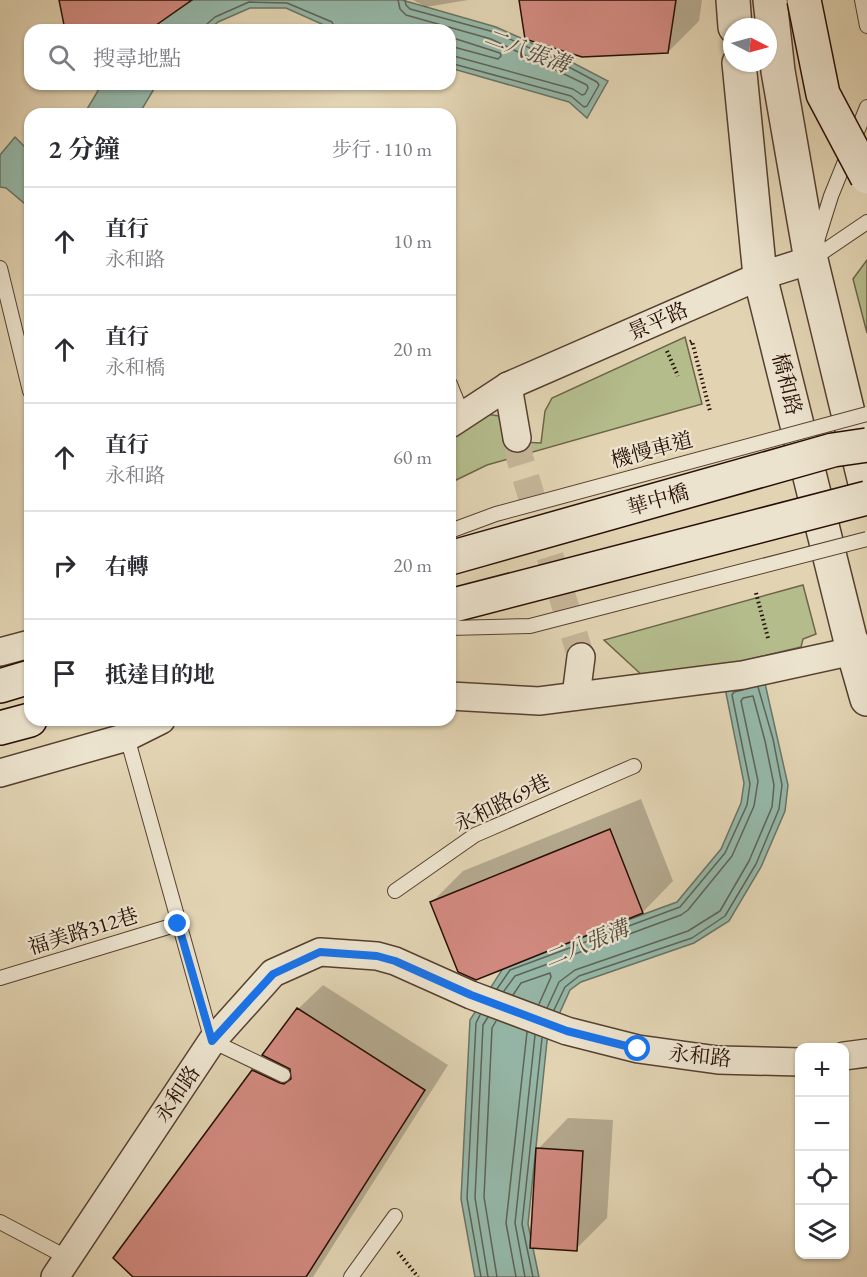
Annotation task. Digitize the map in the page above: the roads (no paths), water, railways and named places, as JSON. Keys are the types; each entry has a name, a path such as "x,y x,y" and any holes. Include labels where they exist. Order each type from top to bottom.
{"street":[{"path":"733,0 734,18"},
{"path":"770,0 778,71 811,260 867,491"},
{"path":"804,0 823,94 867,177"},
{"name":"橋和路","path":"740,72 760,276 860,649 867,699"},
{"name":"景平路","path":"456,419 508,386 760,276 811,260"},
{"path":"508,386 517,438"},
{"name":"華中橋","path":"456,556 833,450 867,445"},
{"path":"456,604 867,498"},
{"path":"0,652 24,646"},
{"path":"456,696 539,701 743,675 860,649"},
{"path":"576,696 581,657"},
{"path":"0,686 24,679"},
{"path":"0,728 24,722"},
{"path":"0,773 127,737 150,726"},
{"name":"永和路","path":"62,1267 212,1041 273,974 320,952 377,956 395,961 471,995 567,1031 638,1049 718,1060 795,1062"},
{"path":"849,1055 867,1053"}],"lane":[{"path":"862,0 867,26"},
{"path":"811,260 831,196 867,107"},
{"name":"景平路","path":"811,260 867,222"},
{"path":"0,268 24,366"},
{"name":"機慢車道","path":"456,529 496,514 867,414"},
{"path":"456,628 530,626 867,539"},
{"path":"127,737 212,1041 283,1075"},
{"name":"永和路69巷","path":"395,887 475,835 634,766"},
{"name":"福美路312巷","path":"0,978 178,924"},
{"path":"351,1277 394,1216"},
{"path":"0,1222 62,1267"}],"water":[{"name":"二八張溝","path":"180,0 402,0 496,27 608,81 587,118 569,102 456,70 456,24 322,24 286,8 250,8 216,24 155,24"},
{"path":"98,90 153,90 143,108 88,108"},
{"path":"15,137 24,146 24,203 6,188 0,187 0,155"},
{"name":"二八張溝","path":"764,679 788,785 785,811 761,867 729,921 694,943 581,982 570,990 547,1041 528,1224 539,1277 475,1277 461,1199 470,1020 505,965 677,902 721,849 741,803 744,783 725,688"}],"tunnel":[{"path":"517,438 520,459 581,657"}]}
